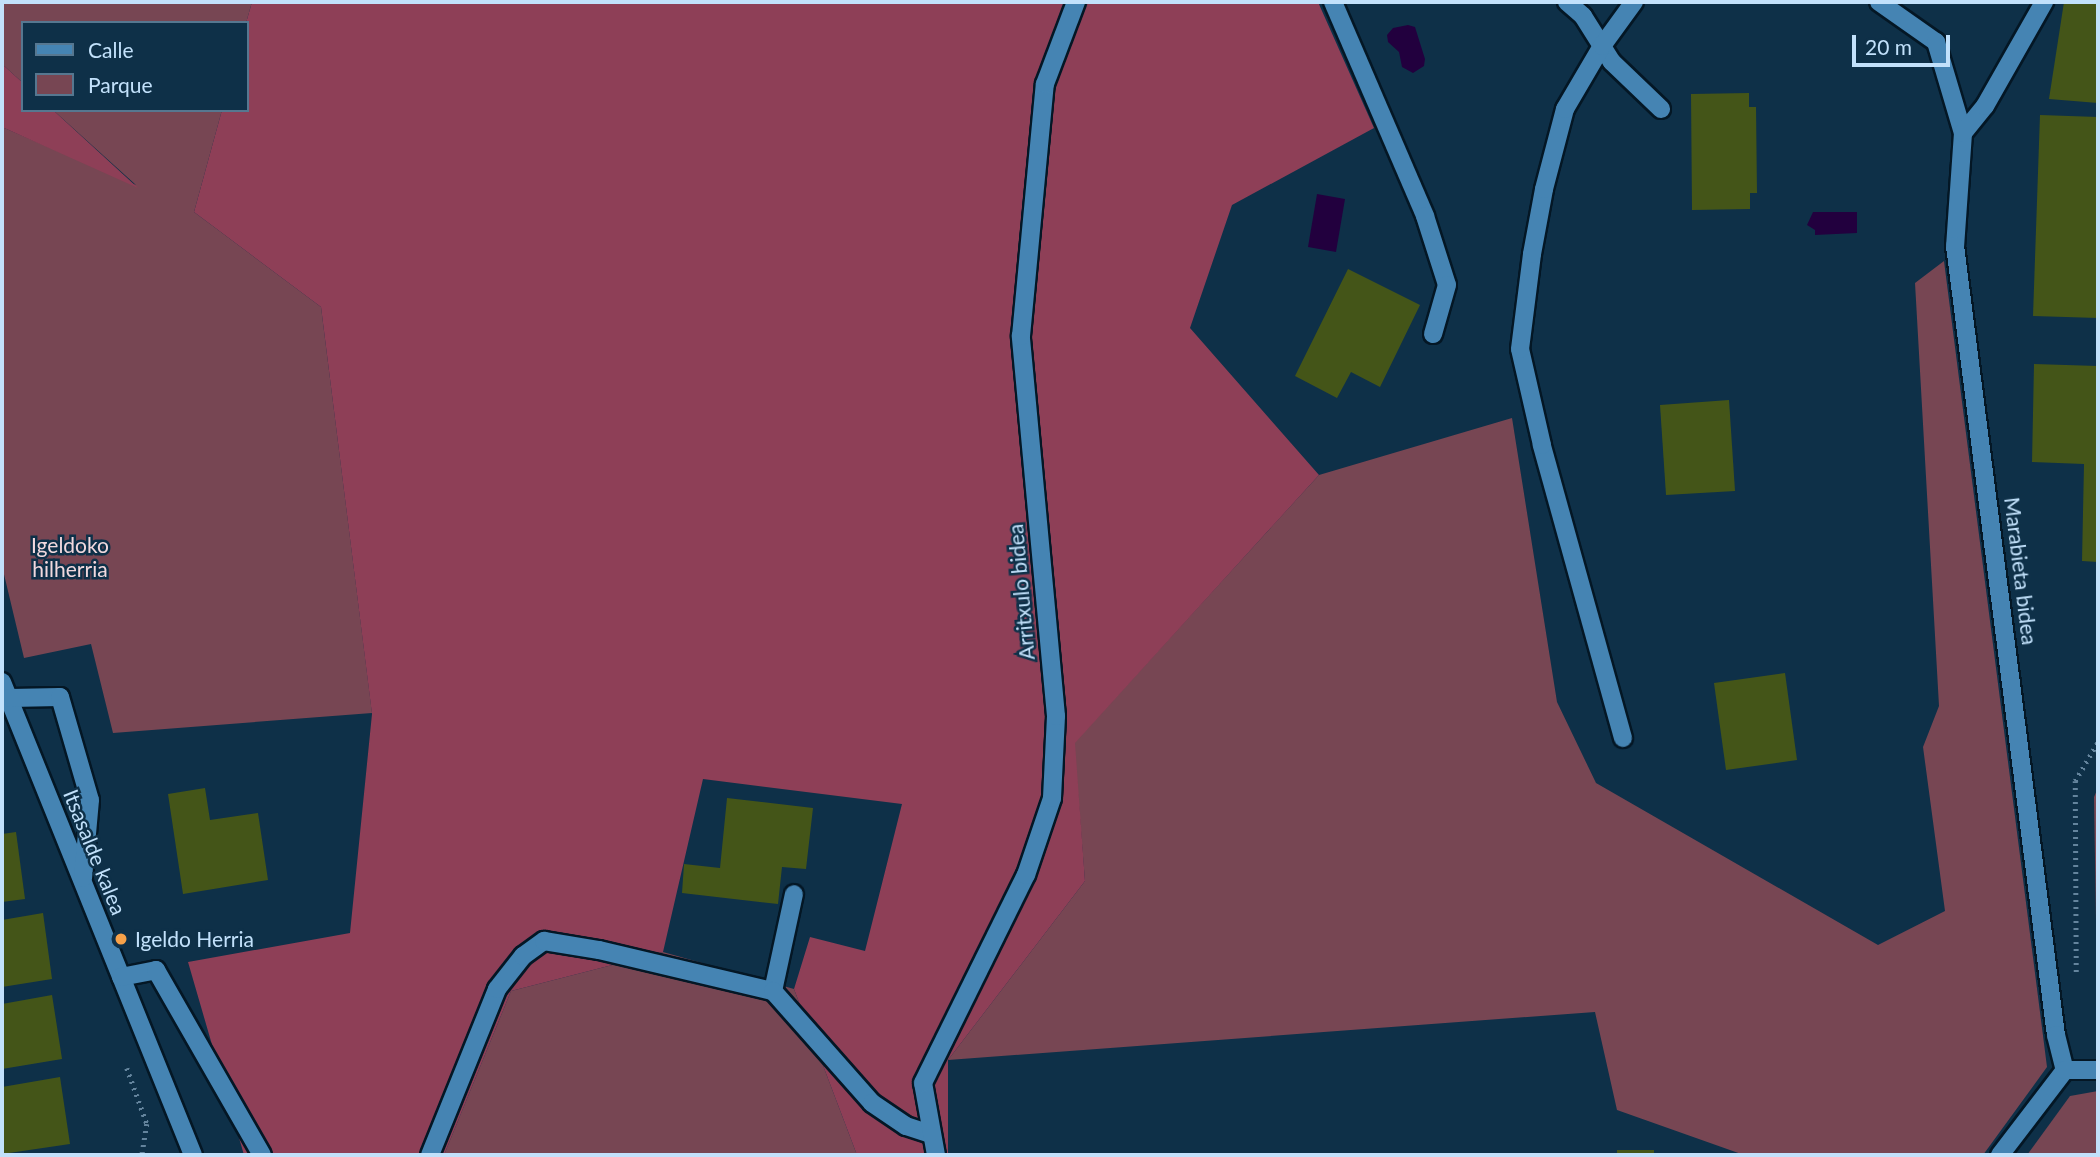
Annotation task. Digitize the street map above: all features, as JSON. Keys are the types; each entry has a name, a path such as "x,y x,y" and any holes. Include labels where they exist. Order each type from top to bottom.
{"street":[{"name":"Arritxulo bidea","path":"936,1155 930,1134 923,1083 1026,875 1052,798 1056,716 1021,336 1045,84 1076,2"},
{"path":"1333,2 1425,216 1447,285 1433,334"},
{"path":"1567,2 1583,16 1612,62 1661,109"},
{"path":"1623,738 1542,445 1520,349 1539,215 1565,109 1602,46 1634,2"},
{"name":"Marabieta bidea","path":"1879,2 1936,43 1963,133 1955,246 2056,1035 2065,1070"},
{"path":"1963,133 1986,106 2044,2"},
{"path":"6,690 60,697 90,800 82,882"},
{"name":"Itsasalde kalea","path":"6,690 193,1155"},
{"path":"773,991 794,894"},
{"path":"430,1155 497,989 523,956 544,941 599,950 773,991 872,1103 906,1126 930,1134"},
{"path":"121,977 156,970 262,1155"},
{"path":"2000,1155 2065,1070 2098,1070"}],"path":[{"path":"2076,981 2075,781 2098,742"}],"green space":[{"path":"2,2 252,2 247,21 21,21 21,81 2,64"},
{"name":"Igeldoko hilherria","path":"55,112 221,112 194,212 321,307 372,713 113,733 91,644 24,658 2,566 2,127 136,185"},
{"path":"1944,261 2047,1067 1983,1155 1744,1155 1617,1110 1595,1012 948,1060 1085,881 1074,743 1319,475 1512,418 1557,702 1596,783 1878,945 1945,911 1923,747 1939,706 1915,283"},
{"path":"2098,788 2098,1042 2094,797"},
{"path":"663,952 794,989 857,1155 444,1155 511,991"},
{"path":"2098,1091 2098,1155 2027,1155 2070,1096"}],"shaded area":[{"path":"252,2 1318,2 1374,128 1232,205 1190,328 1319,475 1075,743 1085,881 948,1060 948,1155 857,1155 794,989 810,937 865,951 902,804 703,779 663,952 511,991 444,1155 244,1155 188,962 350,933 372,714 321,307 194,212 221,112 248,112 247,21"},
{"path":"1408,25 1415,27 1425,59 1424,66 1413,73 1402,67 1399,52 1388,42 1387,35 1393,28"},
{"path":"2,64 21,81 21,112 55,112 138,188 2,127"},
{"path":"1317,194 1345,199 1336,252 1308,247"},
{"path":"1813,212 1857,212 1857,233 1815,235 1815,230 1807,225"}],"building":[{"path":"2064,2 2098,2 2098,103 2049,99"},
{"path":"1749,93 1749,107 1756,107 1757,193 1750,193 1750,209 1692,210 1691,94"},
{"path":"2040,115 2098,117 2098,318 2033,316"},
{"path":"1348,269 1420,305 1380,387 1351,372 1337,398 1295,376"},
{"path":"2034,364 2098,366 2098,562 2082,561 2084,464 2032,462"},
{"path":"1729,400 1735,491 1666,495 1660,405"},
{"path":"1785,673 1797,760 1726,770 1714,683"},
{"path":"205,788 210,820 258,813 268,880 183,894 168,794"},
{"path":"727,798 813,808 806,869 782,867 778,904 682,893 684,864 720,868"},
{"path":"16,832 25,899 2,902 2,834"},
{"path":"43,913 52,979 2,987 2,920"},
{"path":"52,995 62,1059 2,1069 2,1004"},
{"path":"60,1077 70,1144 2,1154 2,1087"},
{"path":"1617,1150 1654,1150 1654,1155 1617,1155"}],"place":[{"name":"Igeldo Herria","path":"121,939"}]}
